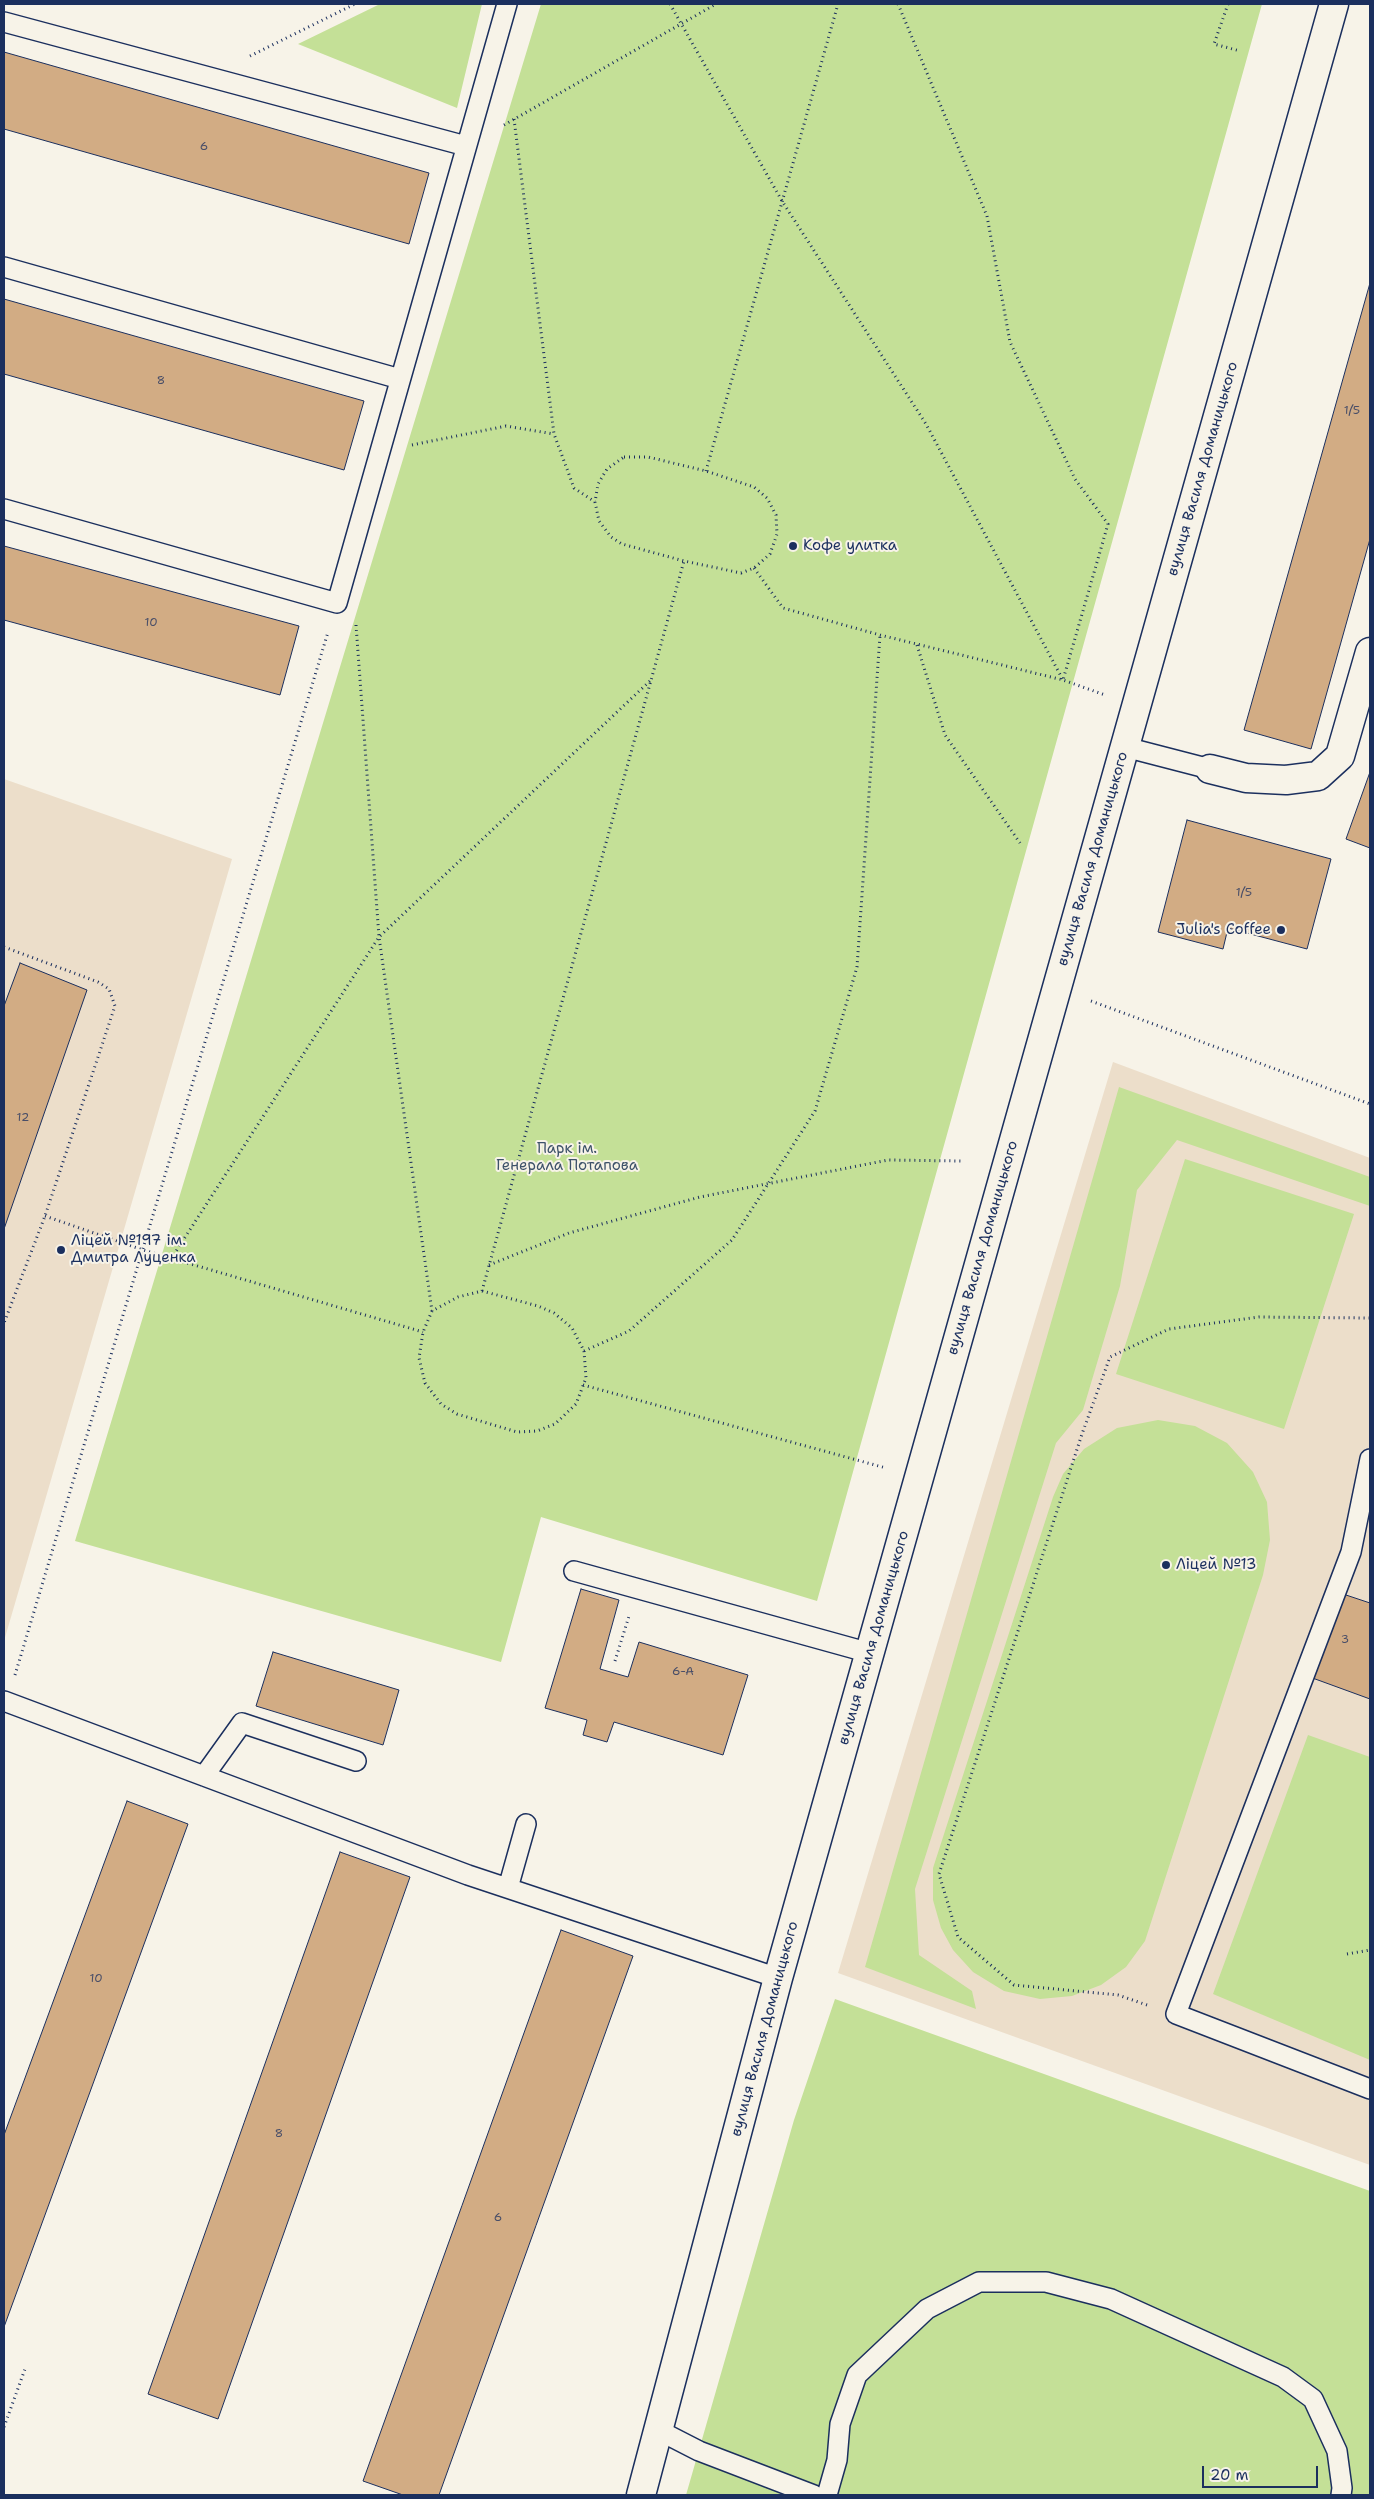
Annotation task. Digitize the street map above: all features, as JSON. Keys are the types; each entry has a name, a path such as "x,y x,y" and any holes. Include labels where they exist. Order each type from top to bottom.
{"street":[{"name":"вулиця Василя Доманицького","path":"640,2495 778,1978 1334,4"},
{"path":"1210,769 1246,778 1286,780 1318,776 1340,756 1369,661"}],"lane":[{"path":"4,509 337,603 507,4"},
{"path":"4,22 466,146"},
{"path":"4,267 400,379"},
{"path":"1125,748 1210,769"},
{"path":"1370,1459 1351,1552 1176,2014 1370,2089"},
{"path":"574,1571 870,1653"},
{"path":"6,1702 508,1888 778,1978"},
{"path":"204,1776 242,1723 356,1761"},
{"path":"508,1888 526,1824"},
{"path":"827,2495 837,2460 840,2424 857,2375 926,2309 979,2282 1046,2282 1111,2299 1283,2377 1313,2399 1337,2451 1342,2488 1341,2495"},
{"path":"658,2430 699,2451 814,2495"}],"path":[{"path":"208,78 355,4"},
{"path":"670,4 782,201 926,424 1063,680"},
{"path":"466,146 716,4"},
{"path":"706,471 838,4"},
{"path":"898,4 987,216 1010,342 1075,480 1108,524 1063,680"},
{"path":"1228,4 1214,44 1240,51"},
{"path":"514,119 554,434 574,488 595,502"},
{"path":"380,451 506,426 554,434"},
{"path":"624,457 648,457 706,471 754,486 767,498 776,515 777,534 770,554 754,568 741,573 684,561 622,544 611,537 599,521 595,502 598,484 607,469 624,457"},
{"path":"482,1291 684,561"},
{"path":"754,568 783,608 880,635 1063,680 1136,706"},
{"path":"6,1702 337,603"},
{"path":"356,623 379,936 432,1311 424,1332 419,1358 425,1383 441,1404 456,1414 517,1432 537,1431 555,1424 576,1404 586,1378 584,1351 572,1328 554,1313 538,1306 482,1291 458,1297 432,1311"},
{"path":"584,1351 629,1331 732,1240 815,1112 857,967 880,635"},
{"path":"917,644 945,735 1020,843"},
{"path":"171,1259 379,936 652,679"},
{"path":"4,947 98,982 110,990 115,1006 45,1216 4,1323"},
{"path":"1091,1001 1370,1104"},
{"path":"489,1265 568,1233 700,1198 888,1160 961,1161"},
{"path":"45,1216 171,1259 424,1332"},
{"path":"1176,2014 1118,1995 1014,1985 958,1936 940,1874 1082,1434 1110,1357 1169,1329 1259,1317 1370,1318"},
{"path":"583,1385 919,1477"},
{"path":"615,1661 620,1644"},
{"path":"1347,1954 1370,1950"},
{"path":"4,2427 25,2369"}],"shaded area":[{"name":"Ліцей №197 ім. Дмитра Луценка","path":"4,779 232,859 4,1641"},
{"name":"Ліцей №13","path":"1113,1062 1370,1158 1370,2165 838,1973"}],"green space":[{"path":"380,4 482,4 457,108 298,44"},
{"name":"Парк ім. Генерала Потапова","path":"541,4 1262,4 817,1601 541,1517 501,1662 75,1541"},
{"path":"1119,1087 1370,1177 1370,1206 1177,1140 1137,1190 1120,1286 1083,1410 1056,1443 915,1889 919,1955 972,1991 976,2009 865,1967"},
{"path":"1185,1159 1354,1214 1284,1429 1116,1374"},
{"path":"1158,1420 1195,1426 1227,1443 1253,1472 1267,1502 1270,1540 1263,1575 1145,1941 1126,1967 1101,1985 1072,1996 1040,1999 1004,1991 973,1972 953,1950 941,1928 933,1900 933,1868 1053,1497 1063,1474 1084,1449 1117,1428"},
{"path":"1308,1735 1370,1757 1370,2060 1213,1994"},
{"path":"835,1999 1370,2191 1370,2495 686,2495 794,2120"}],"building":[{"path":"4,52 429,173 409,244 4,129"},
{"path":"1370,283 1370,539 1311,749 1244,730"},
{"path":"4,299 364,401 344,470 4,374"},
{"path":"4,546 299,626 280,695 4,620"},
{"path":"1370,772 1370,848 1346,839"},
{"path":"1187,820 1331,859 1307,949 1228,928 1223,949 1158,932"},
{"path":"20,963 87,990 4,1229 4,1006"},
{"path":"581,1589 619,1600 600,1669 628,1677 639,1642 748,1675 723,1755 614,1722 607,1742 583,1735 587,1720 545,1708"},
{"path":"1337,1592 1370,1603 1370,1699 1307,1676"},
{"path":"273,1652 399,1690 383,1745 256,1706"},
{"path":"127,1801 188,1824 4,2327 4,2135"},
{"path":"340,1852 410,1877 218,2419 148,2394"},
{"path":"561,1930 633,1956 439,2495 403,2495 363,2481"}],"place":[{"name":"Кофе улитка","path":"793,546"},
{"name":"Julia's Coffee","path":"1281,930"},
{"name":"Ліцей №197 ім. Дмитра Луценка","path":"61,1250"},
{"name":"Ліцей №13","path":"1166,1565"}]}
